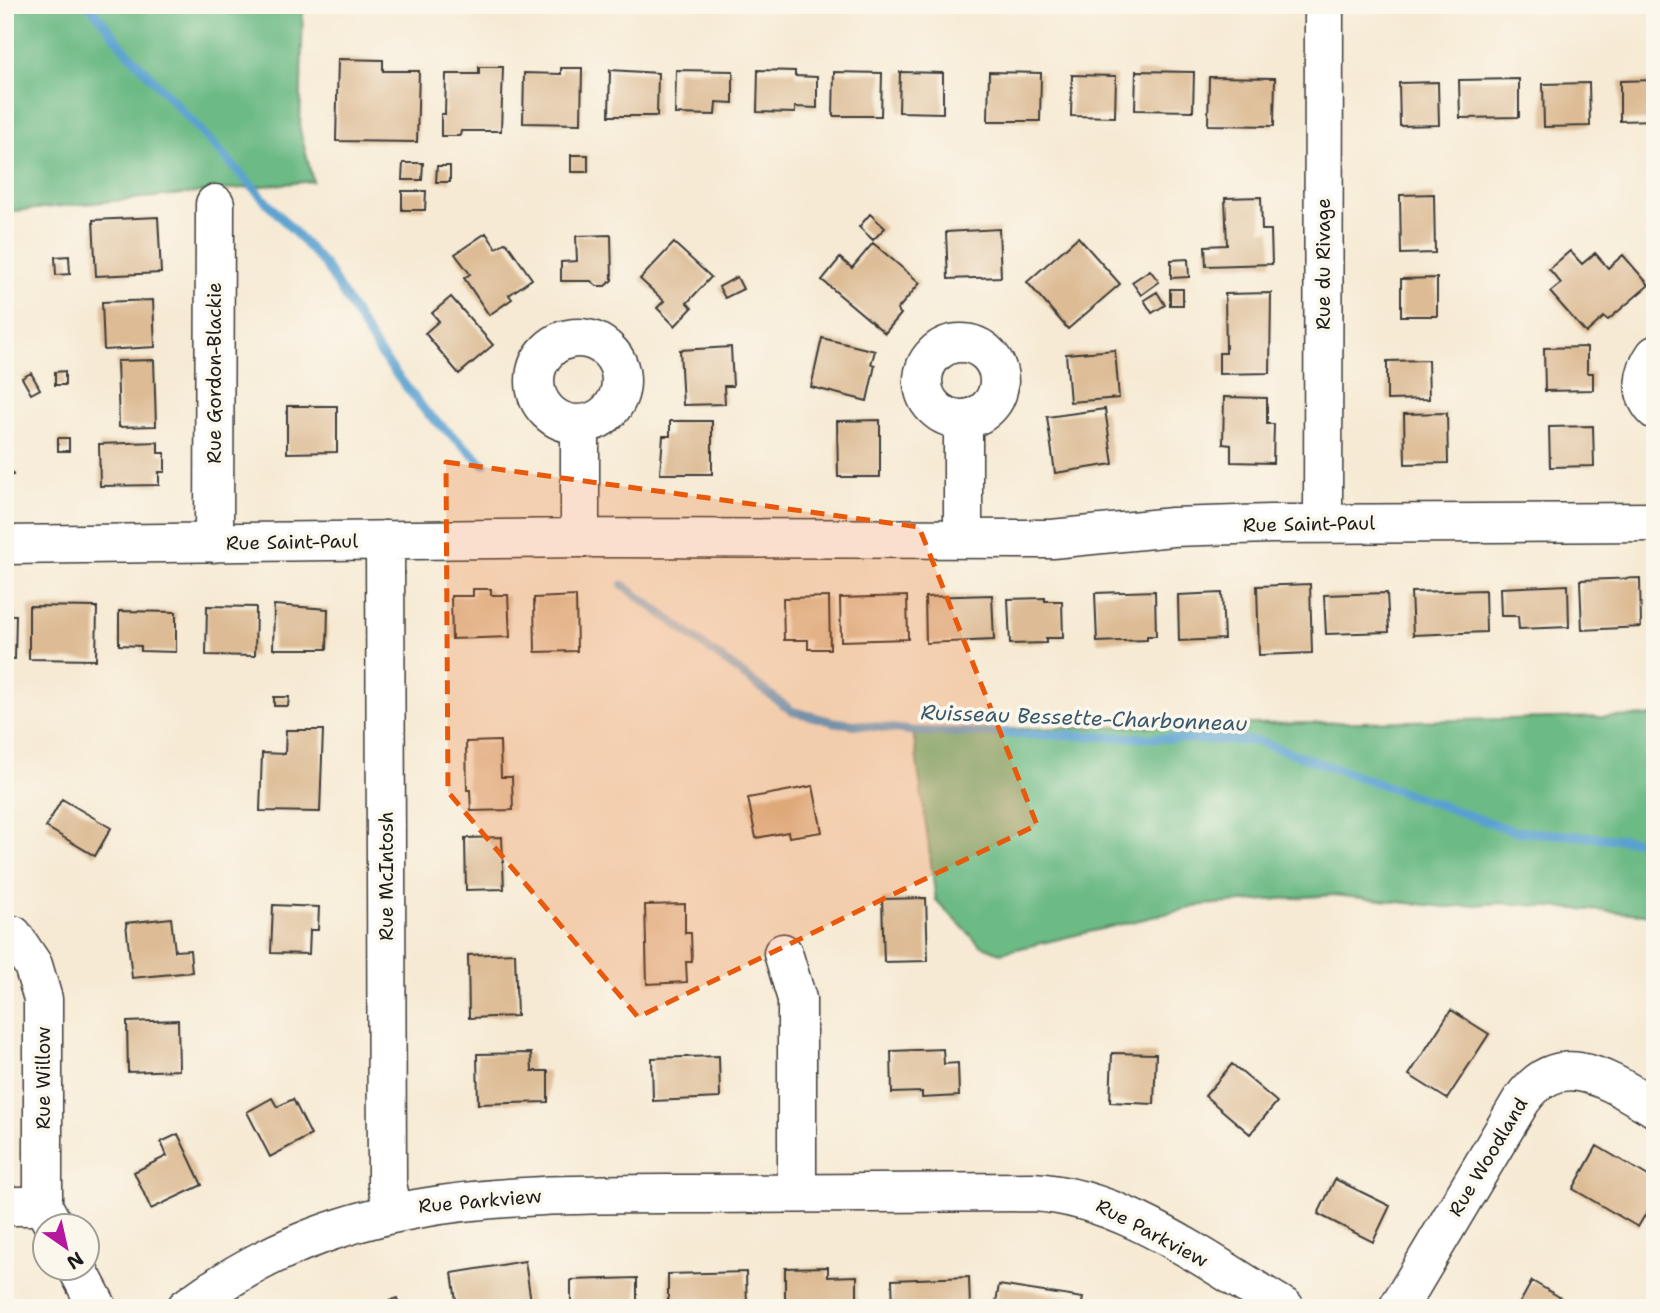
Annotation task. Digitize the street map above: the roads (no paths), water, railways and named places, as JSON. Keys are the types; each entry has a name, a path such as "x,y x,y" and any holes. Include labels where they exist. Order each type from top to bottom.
{"street":[{"name":"Rue du Rivage","path":"1323,523 1324,5"},
{"name":"Rue Gordon-Blackie","path":"214,543 215,204"},
{"path":"1655,355 1644,379 1645,393 1655,410"},
{"path":"963,419 963,538"},
{"path":"580,424 580,538"},
{"name":"Rue Saint-Paul","path":"5,545 580,538 1052,539 1172,527 1323,523 1655,523"},
{"name":"Rue McIntosh","path":"385,540 387,1184 393,1211"},
{"name":"Rue Willow","path":"13,935 33,965 43,999 49,1212"},
{"path":"783,953 797,999 797,1193"},
{"name":"Rue Woodland","path":"1398,1308 1521,1101 1534,1087 1560,1073 1588,1072 1655,1108"},
{"name":"Rue Parkview","path":"186,1308 269,1256 323,1232 393,1211 440,1202 532,1195 1032,1192 1068,1195 1117,1211 1241,1297 1285,1308"},
{"path":"5,1206 32,1212"},
{"path":"84,1282 98,1308"}],"waterway":[{"name":"Ruisseau Bessette-Charbonneau","path":"89,5 123,47 325,265 379,352 426,412 484,464"},
{"name":"Ruisseau Bessette-Charbonneau","path":"623,585 792,711 834,722 913,731 1257,741 1514,831 1655,842"}]}
